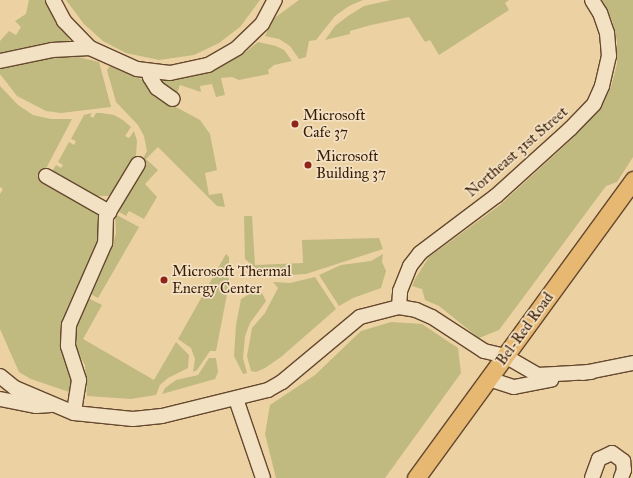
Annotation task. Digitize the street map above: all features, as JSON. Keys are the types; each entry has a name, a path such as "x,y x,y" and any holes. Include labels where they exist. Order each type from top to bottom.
{"main road":[{"name":"Bel-Red Road","path":"416,478 633,180"}],"street":[{"path":"53,0 64,21 90,48 114,61 149,71 183,71 208,65 222,58 251,36 262,24 275,0"},
{"name":"Northeast 31st Street","path":"399,308 400,291 410,266 420,253 496,196 570,129 594,104 602,86 609,56 605,28 592,0"},
{"path":"0,61 52,50 90,48"},
{"path":"149,71 150,77 158,88 173,99"},
{"path":"74,414 79,380 68,346 68,325 105,243 106,217 138,164"},
{"path":"46,176 109,212"},
{"path":"0,376 15,388 41,397 51,405 74,414 112,418 147,418 191,410 258,394 282,382 360,317 399,308 416,310 432,317 484,351 505,356 538,375 591,372"},
{"path":"489,379 514,387 633,363"},
{"path":"0,399 36,406 51,405"},
{"path":"236,399 263,478"},
{"path":"592,478 599,459 612,453 623,461 624,470 621,478"}],"shaded area":[{"path":"29,0 47,0 70,41 0,55 0,41 9,31 16,35 21,27 15,21 26,14"},
{"path":"66,0 260,0 240,27 219,43 194,55 159,60 126,53 103,41 84,24"},
{"path":"299,0 363,0 349,6 335,16 316,40 309,41 306,57 299,59 290,46 279,39 265,36 273,19"},
{"path":"391,0 509,0 505,3 509,10 439,55 430,40 425,42 409,17 371,25 350,31 350,34 325,40 335,26 364,6"},
{"path":"602,0 633,0 633,157 617,182 606,186 499,330 479,338 439,306 425,300 422,289 412,286 429,257 500,205 573,138 597,112 611,87 617,64 617,41 612,20"},
{"path":"258,42 276,46 284,50 292,61 274,65 268,70 269,74 239,80 232,77 221,78 225,95 216,97 212,84 200,86 201,92 180,85 176,96 160,82 162,80 194,76 220,67 243,54"},
{"path":"51,57 78,57 99,62 111,107 61,113 46,111 17,96 0,74 0,68"},
{"path":"110,66 141,79 161,99 200,120 210,134 217,170 205,173 209,195 222,193 225,207 217,206 158,147 146,159 158,170 145,184 157,197 144,219 129,211 126,216 116,210 147,151 144,136 138,125 116,102 107,70"},
{"path":"0,86 18,105 33,115 51,119 72,119 40,180 101,213 100,240 61,325 62,341 75,381 72,393 31,379 19,372 0,329 0,194 3,189 0,187"},
{"path":"92,113 90,116 93,118 96,113 101,113 114,115 123,120 131,127 125,136 129,138 134,131 137,141 136,155 118,187 108,196 96,196 50,175 56,165 61,168 63,165 58,162 69,142 74,145 76,141 71,139 84,115"},
{"path":"115,214 139,227 98,298 89,293 113,244 116,233"},
{"path":"244,216 252,216 255,265 303,263 302,240 379,238 383,249 306,274 273,276 259,271 245,259"},
{"path":"226,254 229,257 229,284 216,351 210,351 197,370 193,372 195,359 191,348 178,339"},
{"path":"383,254 382,262 386,271 381,288 353,298 339,306 319,275 341,265 371,261"},
{"path":"315,277 336,309 281,357 265,368 256,372 251,371 247,356 252,328 265,313 278,288 273,282 290,283"},
{"path":"254,291 262,293 266,301 250,323 245,336 243,358 247,373 243,374 234,356 236,325 241,299"},
{"path":"86,297 102,305 83,339 154,380 176,342 189,355 188,368 168,378 160,385 156,395 131,399 87,396 85,365 76,349 73,336"},
{"path":"391,322 422,324 458,348 461,373 385,478 276,478 265,434 270,405 315,375 361,331"},
{"path":"209,358 216,358 218,372 215,379 162,394 165,388 176,380 198,375"}],"place":[{"name":"Microsoft Cafe 37","path":"295,124"},
{"name":"Microsoft Building 37","path":"308,165"},
{"name":"Microsoft Thermal Energy Center","path":"164,280"}]}
